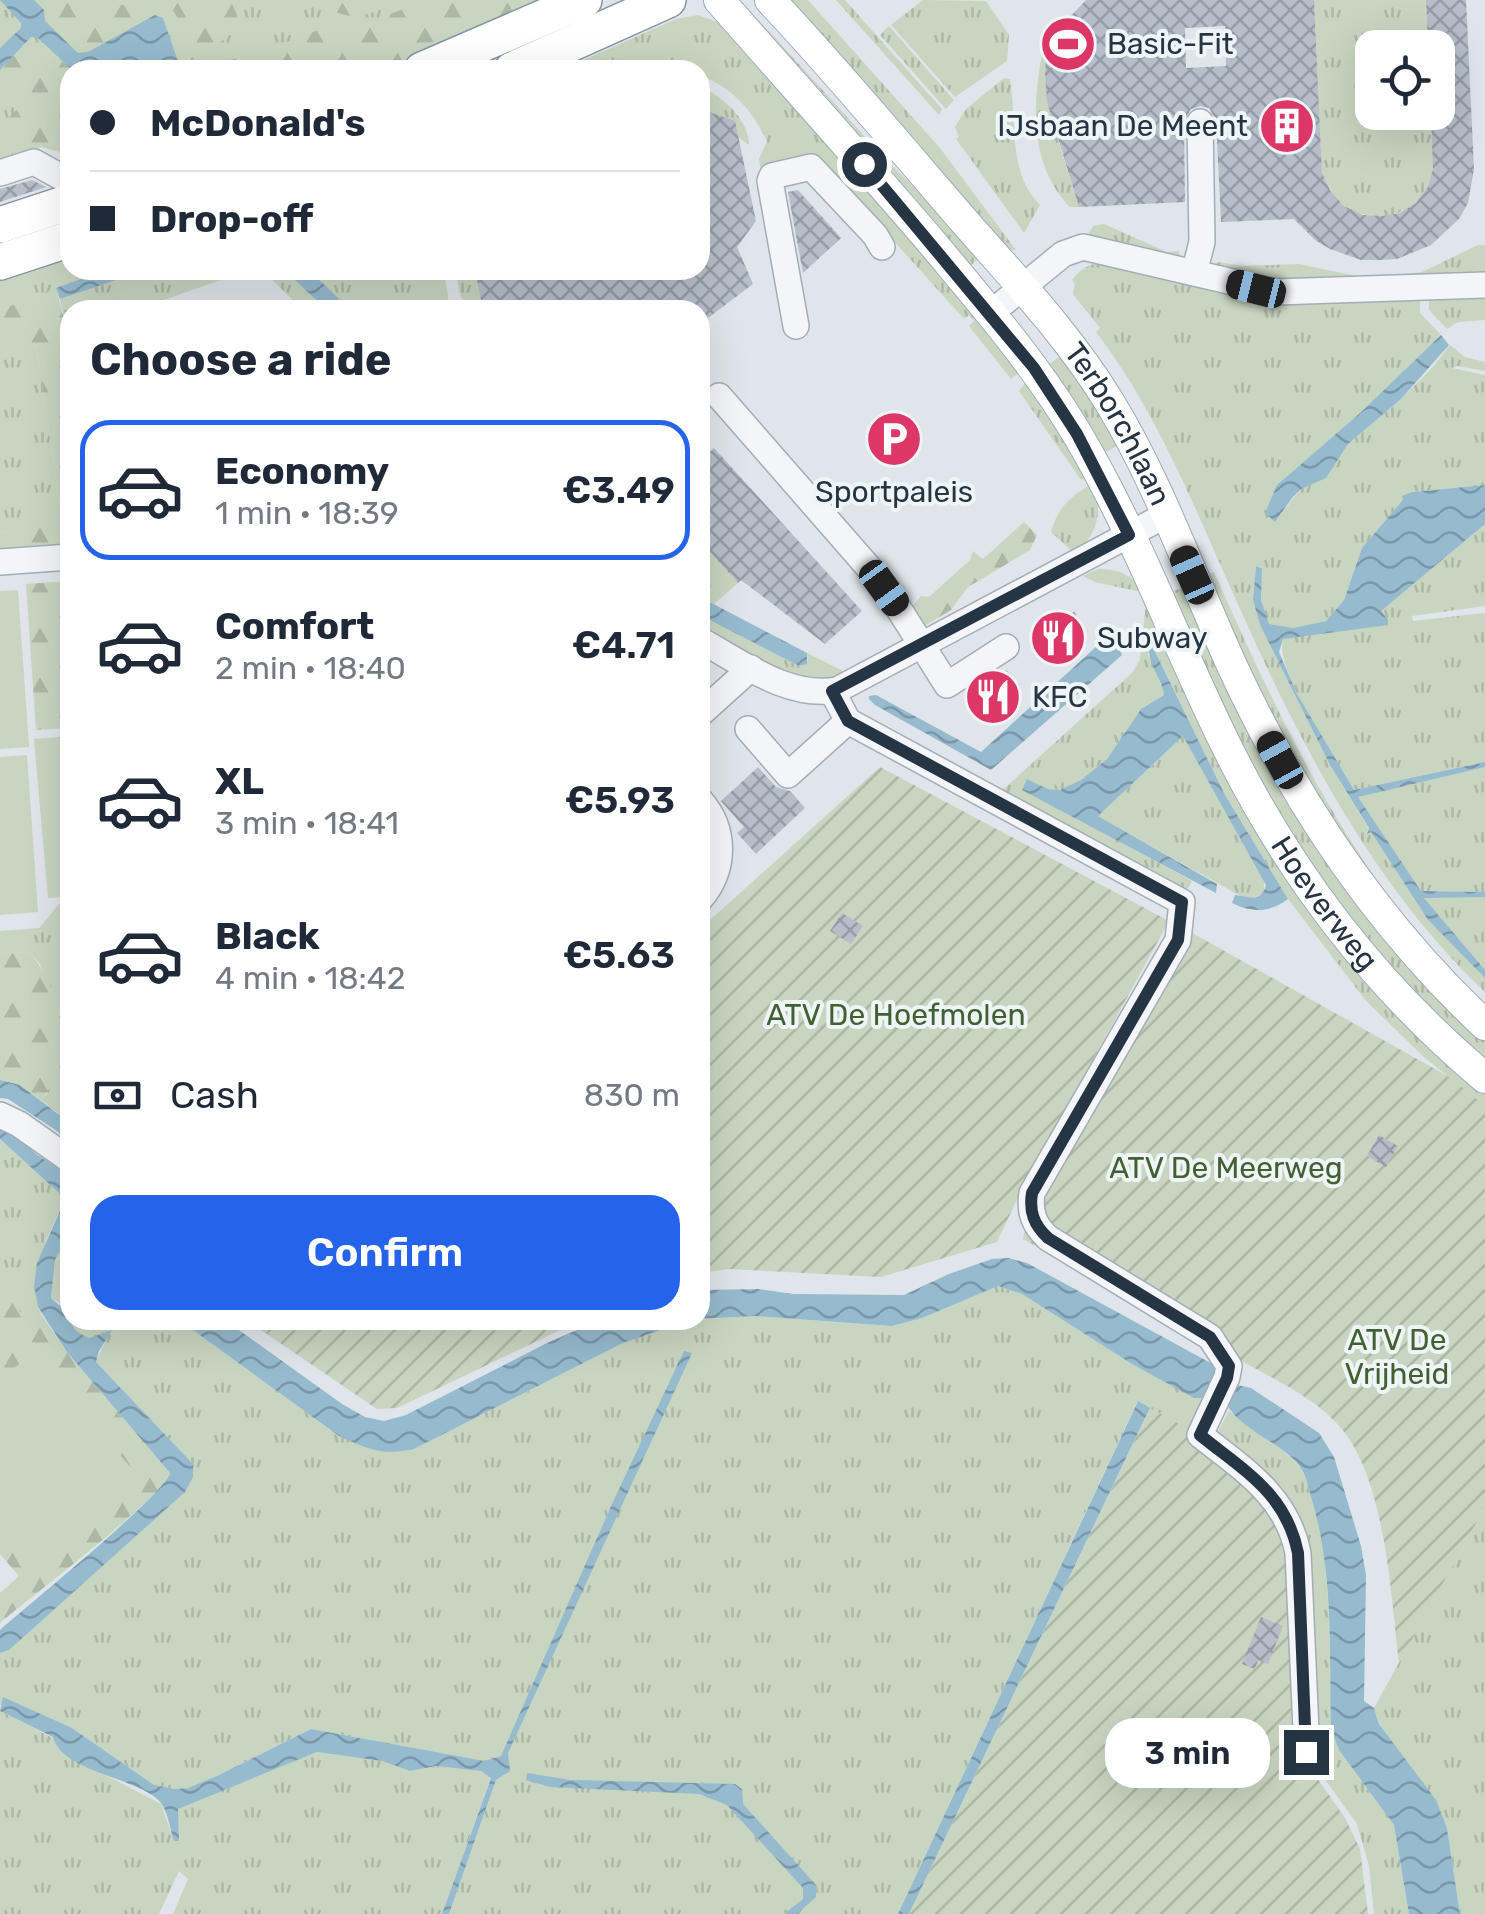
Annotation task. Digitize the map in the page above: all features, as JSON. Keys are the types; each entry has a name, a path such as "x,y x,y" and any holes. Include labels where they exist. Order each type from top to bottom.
{"highway":[{"path":"445,60 584,0"},
{"path":"534,60 668,0"},
{"path":"0,225 60,205"},
{"path":"0,262 60,242"}],"main road":[{"name":"Terborchlaan","path":"719,0 991,313 1034,368 1068,419 1129,535"},
{"name":"Terborchlaan","path":"770,0 898,141 1068,343 1139,454 1166,515"},
{"name":"Hoeverweg","path":"1166,515 1262,728 1312,813 1388,923 1485,1025"},
{"name":"Hoeverweg","path":"1129,535 1224,742 1292,862 1371,966 1485,1078"}],"street":[{"path":"1194,273 1202,242 1200,122"},
{"path":"0,173 34,162 60,176"},
{"path":"796,326 772,176 811,167 875,235 882,248"},
{"path":"991,313 1063,254 1078,247 1276,292 1485,284"},
{"path":"719,396 870,569 947,685 1006,647"},
{"name":"Terborchlaan","path":"1129,535 1166,515"},
{"path":"710,645 798,689 832,691 1129,535"},
{"path":"0,562 60,558"},
{"path":"710,705 751,668"},
{"path":"832,691 848,721 1182,902 1178,940 1032,1193 1030,1205 1036,1224 1048,1238 1210,1337 1229,1366 1200,1435 1268,1490 1294,1531 1306,1752"},
{"path":"748,729 788,775 848,721"},
{"path":"710,813 715,820 720,854 710,883"},
{"path":"0,1115 60,1153"}],"green space":[{"path":"0,0 507,0 354,60 60,60 60,97 43,143 0,156"},
{"path":"34,0 77,0 83,14 62,38 45,21 44,10"},
{"path":"163,0 229,0 235,9 236,25 227,37 204,51 185,35"},
{"path":"318,0 406,0 351,16"},
{"path":"430,0 558,0 413,60 230,60 336,23 361,24"},
{"path":"789,0 808,0 940,148 1016,250 1007,249 916,140"},
{"path":"836,0 845,0 942,109 939,115"},
{"path":"923,0 986,1 1009,35 1007,61 955,97 891,25"},
{"path":"1314,0 1426,0 1427,30 1355,30 1355,130 1432,130 1432,175 1424,194 1405,210 1367,215 1344,205 1322,173"},
{"path":"154,3 155,15 88,52 76,53 67,43 104,10"},
{"path":"698,15 720,23 1027,367 1011,379 969,326 974,321 969,315 964,319 883,229 817,166 763,184 759,159 767,141 740,101 710,80 710,60 584,60 676,19"},
{"path":"889,26 954,100 946,109 880,35"},
{"path":"767,29 886,160 983,254 969,267 763,31"},
{"path":"1044,46 1051,108 1079,207 1070,207 1056,190 1040,151 1036,110"},
{"path":"18,51 35,67 0,111 0,70"},
{"path":"56,56 61,60 60,152 41,147 0,160 0,127"},
{"path":"1004,78 1010,79 1022,178 1040,205 1024,233 956,139 959,137 955,127 966,109"},
{"path":"710,92 740,118 749,145 710,116"},
{"path":"1104,224 1167,252 1179,251 1181,261 1086,238 1093,226"},
{"path":"1485,245 1485,274 1291,285 1214,266 1218,262 1242,266 1299,264 1370,279 1422,272"},
{"path":"60,252 60,280 80,280 0,310 0,272"},
{"path":"1107,262 1420,296 1420,313 1441,335 1277,485 1275,522 1301,489 1326,477 1348,444 1401,399 1450,345 1465,357 1485,362 1485,371 1452,368 1485,375 1485,485 1412,492 1362,548 1344,600 1326,621 1293,628 1269,625 1261,600 1262,567 1256,566 1253,600 1260,625 1330,765 1369,829 1366,834 1371,832 1428,920 1485,978 1485,992 1409,907 1375,861 1315,763 1158,432 1096,332 1100,328 1073,294 1072,280 1079,272"},
{"path":"116,280 221,280 164,300 60,299"},
{"path":"272,280 295,280 316,300 293,300"},
{"path":"320,280 446,280 448,300 340,300"},
{"path":"457,280 477,280 482,300 463,300"},
{"path":"56,288 60,304 60,505 36,344 0,356 0,310"},
{"path":"1485,294 1485,320 1458,322 1447,329 1429,310 1429,297"},
{"path":"36,344 60,526 0,532 0,356"},
{"path":"1066,352 1124,442 1097,457 1043,369"},
{"path":"1025,383 1093,474 1081,480 1019,391"},
{"path":"1094,483 1096,522 1089,538 1074,553 1051,532 1067,502"},
{"path":"1024,522 1037,535 1030,550 968,587 951,610 926,625 913,619 911,608 921,596 929,597 970,560 973,551 983,559"},
{"path":"1485,524 1485,606 1412,616 1413,621 1485,613 1485,762 1354,790 1296,693 1283,653 1283,639 1380,611"},
{"path":"60,525 60,546 0,551 0,532"},
{"path":"710,552 738,583 714,604 710,602"},
{"path":"1098,569 1124,574 1141,592 1083,576"},
{"path":"1214,572 1272,699 1339,822 1402,915 1485,1020 1329,831 1201,577"},
{"path":"60,582 60,729 36,730 26,584"},
{"path":"1183,587 1226,679 1485,1034 1485,1069 1310,874 1163,595"},
{"path":"18,590 29,747 0,749 0,591"},
{"path":"1146,602 1236,775 1485,1085 1485,1106 1425,1058 1367,1002 1288,899 1225,795 1152,644 1148,655 1164,695 1141,709 1107,759 1081,780 1061,790 1028,780 1023,789 1192,881 1184,894 998,794 1133,672 1140,659"},
{"path":"710,620 799,666 808,661 807,653 847,673 823,682 790,676 710,634"},
{"path":"1183,736 1264,879 1264,893 1244,898 1098,816"},
{"path":"60,737 60,897 48,898 34,739"},
{"path":"27,755 38,912 0,915 0,757"},
{"name":"ATV De Hoefmolen","path":"880,767 1169,921 997,1242 881,1277 729,1269 710,1272 710,920"},
{"path":"1485,767 1485,892 1421,891 1357,796"},
{"path":"1423,897 1485,897 1485,970"},
{"path":"60,903 60,1014 40,964 29,952 0,954 0,931 39,928"},
{"name":"ATV De Meerweg","path":"1187,930 1451,1078 1485,1106 1485,1507 1399,1663 1378,1512 1359,1456 1335,1421 1295,1391 1023,1239 1032,1193 1163,977 1179,964"},
{"path":"29,952 57,1004 60,1066 53,1084 40,1099 20,1085 0,1080 0,954"},
{"path":"60,1022 60,1115 40,1099 47,1094"},
{"path":"0,1139 59,1193 60,1210 46,1240 38,1307 41,1314 25,1321 0,1278"},
{"path":"60,1251 60,1303 51,1298 55,1260"},
{"path":"0,1278 25,1320 41,1314 67,1352 170,1473 121,1525 0,1623 0,1593 19,1576 0,1554 0,1518 33,1556 31,1354 0,1381"},
{"path":"998,1286 1022,1294 1132,1364 1204,1400 1190,1430 1137,1402 898,1914 449,1914 496,1780 510,1771 497,1764 311,1729 219,1775 175,1789 154,1785 72,1728 0,1705 0,1653 9,1650 193,1464 96,1362 110,1331 89,1338 75,1330 193,1330 339,1436 414,1449 656,1330 710,1330 710,1319 755,1316 892,1326 922,1318"},
{"path":"261,1330 560,1330 397,1408 377,1409"},
{"path":"32,1353 133,1470 33,1556 0,1518 0,1381"},
{"path":"1150,1408 1200,1435 1286,1500 1299,1752 1345,1818 1360,1849 1368,1914 909,1914"},
{"path":"1229,1411 1289,1456 1308,1484 1324,1551 1331,1729 1339,1750 1394,1825 1409,1914 1374,1914 1369,1866 1357,1824 1316,1767 1309,1731 1213,1441"},
{"path":"1485,1507 1485,1914 1460,1914 1447,1828 1379,1723 1374,1708"},
{"path":"0,1711 53,1738 98,1771 161,1804 174,1841 179,1840 177,1809 317,1752 382,1761 410,1771 436,1766 481,1771 491,1777 442,1914 173,1914 188,1879 179,1871 159,1914 0,1914"}],"water":[{"path":"0,0 34,0 44,10 45,21 78,53 88,52 155,15 163,18 178,60 61,60 37,37 31,37 0,70 0,48 21,28"},
{"path":"78,280 116,280 60,299 56,288"},
{"path":"295,280 320,280 340,300 316,300"},
{"path":"1441,335 1449,345 1401,399 1348,444 1326,478 1301,489 1275,522 1265,513 1277,485"},
{"path":"1485,485 1485,524 1381,611 1388,625 1283,639 1279,652 1297,694 1354,790 1485,762 1485,767 1358,797 1421,891 1485,892 1485,897 1424,898 1485,970 1485,978 1428,920 1371,832 1367,834 1369,828 1330,765 1260,625 1253,600 1256,566 1262,568 1261,600 1269,624 1293,628 1326,621 1344,600 1362,548 1403,500 1402,496"},
{"path":"710,602 807,653 807,664 799,666 710,620"},
{"path":"1114,636 1122,655 991,770 869,699 876,695 981,752 1098,645"},
{"path":"1151,643 1225,795 1288,899 1274,907 1253,910 1232,903 1235,895 1258,897 1266,885 1183,736 1098,816 1217,884 1216,893 1022,790 1027,779 1060,790 1081,780 1107,759 1141,709 1164,695 1151,662"},
{"path":"0,1080 20,1085 60,1115 60,1134 8,1099 0,1098"},
{"path":"0,1126 8,1127 36,1154 60,1170 60,1197 59,1193 0,1139"},
{"path":"60,1211 60,1251 55,1260 51,1298 60,1305 60,1330 76,1330 89,1338 112,1330 96,1362 193,1464 193,1477 185,1492 9,1650 0,1653 0,1630 121,1526 170,1473 67,1352 38,1307 34,1286 37,1263"},
{"path":"992,1259 1027,1263 1218,1367 1233,1384 1251,1388 1319,1433 1334,1457 1366,1575 1364,1701 1374,1708 1379,1724 1436,1800 1447,1828 1460,1914 1409,1914 1394,1825 1339,1750 1331,1729 1327,1585 1319,1528 1305,1477 1294,1460 1239,1419 1224,1398 1194,1398 1022,1294 998,1286 922,1318 892,1326 755,1316 710,1318 710,1290 904,1295"},
{"path":"193,1330 239,1330 342,1404 365,1417 384,1421 406,1415 576,1330 660,1330 623,1343 414,1449 384,1451 339,1436"},
{"path":"684,1351 692,1353 508,1753 510,1771 496,1780 449,1914 442,1914 491,1778 481,1771 436,1766 410,1771 382,1761 317,1752 178,1809 179,1841 174,1841 163,1807 151,1794 71,1759 53,1737 0,1711 3,1697 72,1728 154,1785 175,1789 219,1775 311,1729 484,1761 501,1756"},
{"path":"1138,1401 1150,1408 909,1914 898,1914"},
{"path":"527,1773 570,1780 735,1784 742,1789 743,1804 816,1885 816,1897 797,1914 784,1914 803,1899 803,1888 727,1805 699,1794 550,1787 526,1780"}],"building":[{"path":"1086,0 1314,0 1322,173 1331,192 1344,206 1363,215 1400,213 1416,203 1428,187 1433,169 1432,130 1455,130 1455,30 1427,30 1426,0 1466,0 1474,169 1468,203 1459,219 1431,245 1397,259 1361,260 1330,249 1294,219 1221,222 1216,121 1209,108 1201,106 1191,109 1184,121 1185,202 1079,207 1047,102 1048,40","holes":["1225,26 1226,66 1186,68 1185,28"]},
{"path":"710,112 735,121 756,221 737,247 753,284 710,316 710,300 481,300 477,280 710,280"},
{"path":"32,180 46,187 0,202 0,189"},
{"path":"798,190 841,238 803,273 788,192"},
{"path":"714,448 862,611 825,644 741,580 738,583 710,552 710,452"},
{"path":"1075,611 1079,631 1046,661 1032,646"},
{"path":"1006,670 1020,685 985,716 975,713 974,699"},
{"path":"758,767 776,787 790,791 805,808 756,854 737,833 744,827 721,801"},
{"path":"842,913 863,926 851,944 830,931"},
{"path":"1379,1135 1398,1146 1386,1167 1367,1156"},
{"path":"1261,1617 1283,1626 1268,1664 1258,1660 1255,1669 1242,1664"}],"place":[{"name":"Basic-Fit","path":"1068,44"},
{"name":"IJsbaan De Meent","path":"1287,126"},
{"name":"Sportpaleis","path":"894,439"},
{"name":"Subway","path":"1058,638"},
{"name":"KFC","path":"993,697"}],"route":[{"path":"864,164 1034,368 1100,474 1129,535 832,691 848,721 1182,902 1178,940 1032,1193 1030,1205 1036,1224 1048,1238 1210,1337 1229,1366 1200,1435 1268,1490 1294,1531 1306,1752"}],"park label":[{"name":"ATV De Vrijheid","path":"1397,1357"}]}
